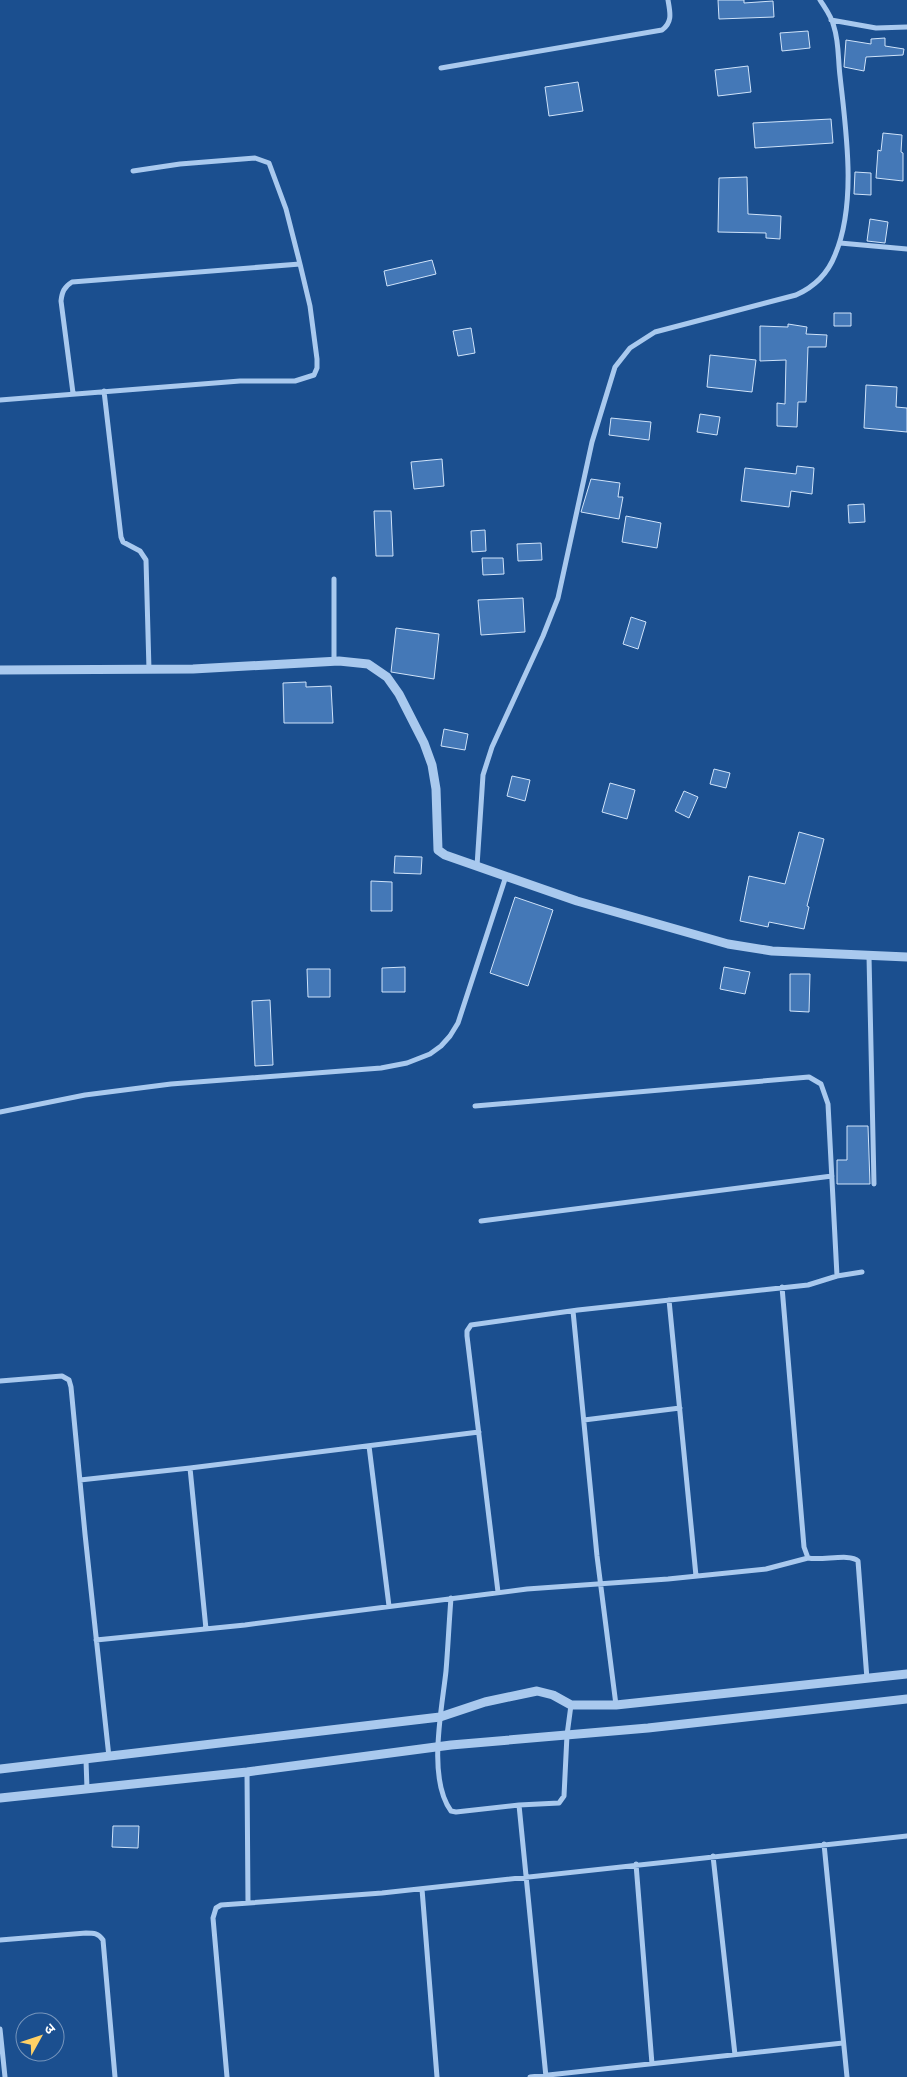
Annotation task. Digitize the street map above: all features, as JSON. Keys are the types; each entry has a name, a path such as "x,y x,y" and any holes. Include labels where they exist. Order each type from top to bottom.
{"street":[{"path":"441,68 662,30 668,26 670,21 668,0"},
{"path":"477,866 483,775 492,747 543,636 558,598 592,442 615,367 630,348 655,332 796,295 807,290 822,276 835,257 840,243 845,216 847,180 844,116 832,20 820,0"},
{"path":"832,20 876,28 907,27"},
{"path":"0,400 240,381 295,381 314,374 318,359 310,306 276,177 269,163 255,158 180,164 133,171"},
{"path":"840,243 907,249"},
{"path":"72,393 61,301 62,291 66,285 72,282 300,264"},
{"path":"104,391 121,537 123,542 140,551 146,560 149,670"},
{"path":"334,579 334,662"},
{"path":"0,670 149,670 334,662 368,664 381,672 391,682 407,708 432,765 436,789 438,850 445,855 577,901 728,944 772,951 907,957"},
{"path":"0,1112 85,1095 170,1084 381,1068 430,1054 441,1046 458,1023 506,876"},
{"path":"869,956 874,1184"},
{"path":"475,1106 809,1077 821,1084 828,1104 837,1276"},
{"path":"481,1221 832,1176"},
{"path":"498,1592 467,1336 467,1331 471,1325 814,1283 837,1276 862,1272"},
{"path":"782,1287 804,1547 808,1558"},
{"path":"669,1300 696,1576"},
{"path":"573,1311 601,1583 616,1705"},
{"path":"0,1381 53,1376 62,1376 69,1380 109,1757"},
{"path":"584,1420 680,1408"},
{"path":"80,1480 479,1432"},
{"path":"369,1446 389,1606"},
{"path":"190,1468 206,1629"},
{"path":"96,1640 206,1629 498,1592 696,1576 775,1567 808,1558 852,1558 858,1561 867,1679"},
{"path":"451,1598 437,1746 444,1797 452,1811 520,1805 554,1805 563,1800 567,1734 571,1705"},
{"path":"0,1769 440,1717 485,1702 531,1692 546,1692 571,1705 616,1705 907,1674"},
{"path":"0,1798 247,1772 437,1746 648,1728 907,1699"},
{"path":"86,1760 87,1789"},
{"path":"247,1772 248,1903"},
{"path":"520,1805 546,2076"},
{"path":"226,2077 213,1918 216,1908 221,1905 422,1888 907,1836"},
{"path":"824,1844 847,2077"},
{"path":"713,1856 735,2055"},
{"path":"636,1864 652,2064"},
{"path":"422,1888 437,2077"},
{"path":"0,1940 86,1933 100,1936 103,1940 115,2077"},
{"path":"0,2029 4,2077"},
{"path":"530,2077 843,2043"}],"building":[{"path":"718,0 744,0 744,3 773,1 774,17 719,19"},
{"path":"808,31 810,48 782,51 780,33"},
{"path":"885,38 885,46 904,49 903,55 866,57 864,71 844,67 846,40 871,44 871,39"},
{"path":"748,66 751,92 718,96 715,70"},
{"path":"578,82 583,111 549,116 545,87"},
{"path":"831,119 833,143 755,148 753,123"},
{"path":"883,133 902,135 903,181 876,178 878,150 881,151"},
{"path":"855,172 871,173 871,195 854,194"},
{"path":"747,177 748,214 781,216 780,239 766,238 766,233 718,232 719,178"},
{"path":"870,219 888,222 885,243 867,241"},
{"path":"432,260 436,274 387,286 384,271"},
{"path":"834,313 851,313 851,326 834,326"},
{"path":"788,324 807,327 806,334 827,335 826,347 808,347 806,402 798,402 797,427 777,426 777,403 785,404 786,360 760,361 760,326 788,327"},
{"path":"471,328 475,353 458,356 453,331"},
{"path":"710,355 756,360 752,392 707,387"},
{"path":"866,385 897,387 896,407 907,408 907,432 864,428"},
{"path":"700,414 720,417 717,435 697,432"},
{"path":"611,418 651,422 649,440 609,435"},
{"path":"442,459 444,486 414,489 411,462"},
{"path":"797,466 814,468 812,494 791,491 789,507 741,501 745,468 796,474"},
{"path":"591,479 620,483 618,497 623,497 619,519 581,512"},
{"path":"864,504 865,522 849,523 848,505"},
{"path":"374,511 391,511 393,556 376,556"},
{"path":"626,516 661,523 657,548 622,542"},
{"path":"485,530 486,551 472,552 471,531"},
{"path":"541,543 542,560 518,561 517,544"},
{"path":"482,558 503,558 504,574 483,575"},
{"path":"523,598 525,632 481,635 478,600"},
{"path":"631,617 646,622 638,649 623,644"},
{"path":"396,628 439,634 434,679 391,672"},
{"path":"306,682 306,687 331,686 333,723 284,723 283,683"},
{"path":"444,729 468,734 465,750 441,746"},
{"path":"714,769 730,773 726,788 710,784"},
{"path":"512,776 530,780 525,801 507,796"},
{"path":"610,783 635,790 627,819 602,812"},
{"path":"684,791 698,797 689,818 675,811"},
{"path":"799,832 824,839 807,906 809,907 804,929 769,922 768,927 740,921 749,876 785,884"},
{"path":"395,856 422,857 421,874 394,873"},
{"path":"371,881 392,882 392,911 371,911"},
{"path":"515,897 553,910 528,986 490,973"},
{"path":"405,967 405,992 382,992 382,968"},
{"path":"724,967 750,972 745,994 720,989"},
{"path":"307,969 330,969 330,997 308,997"},
{"path":"790,974 810,974 809,1012 790,1011"},
{"path":"270,1000 273,1065 255,1066 252,1001"},
{"path":"847,1126 868,1126 870,1184 837,1184 837,1160 847,1160"},
{"path":"113,1826 139,1826 138,1848 112,1847"}]}
